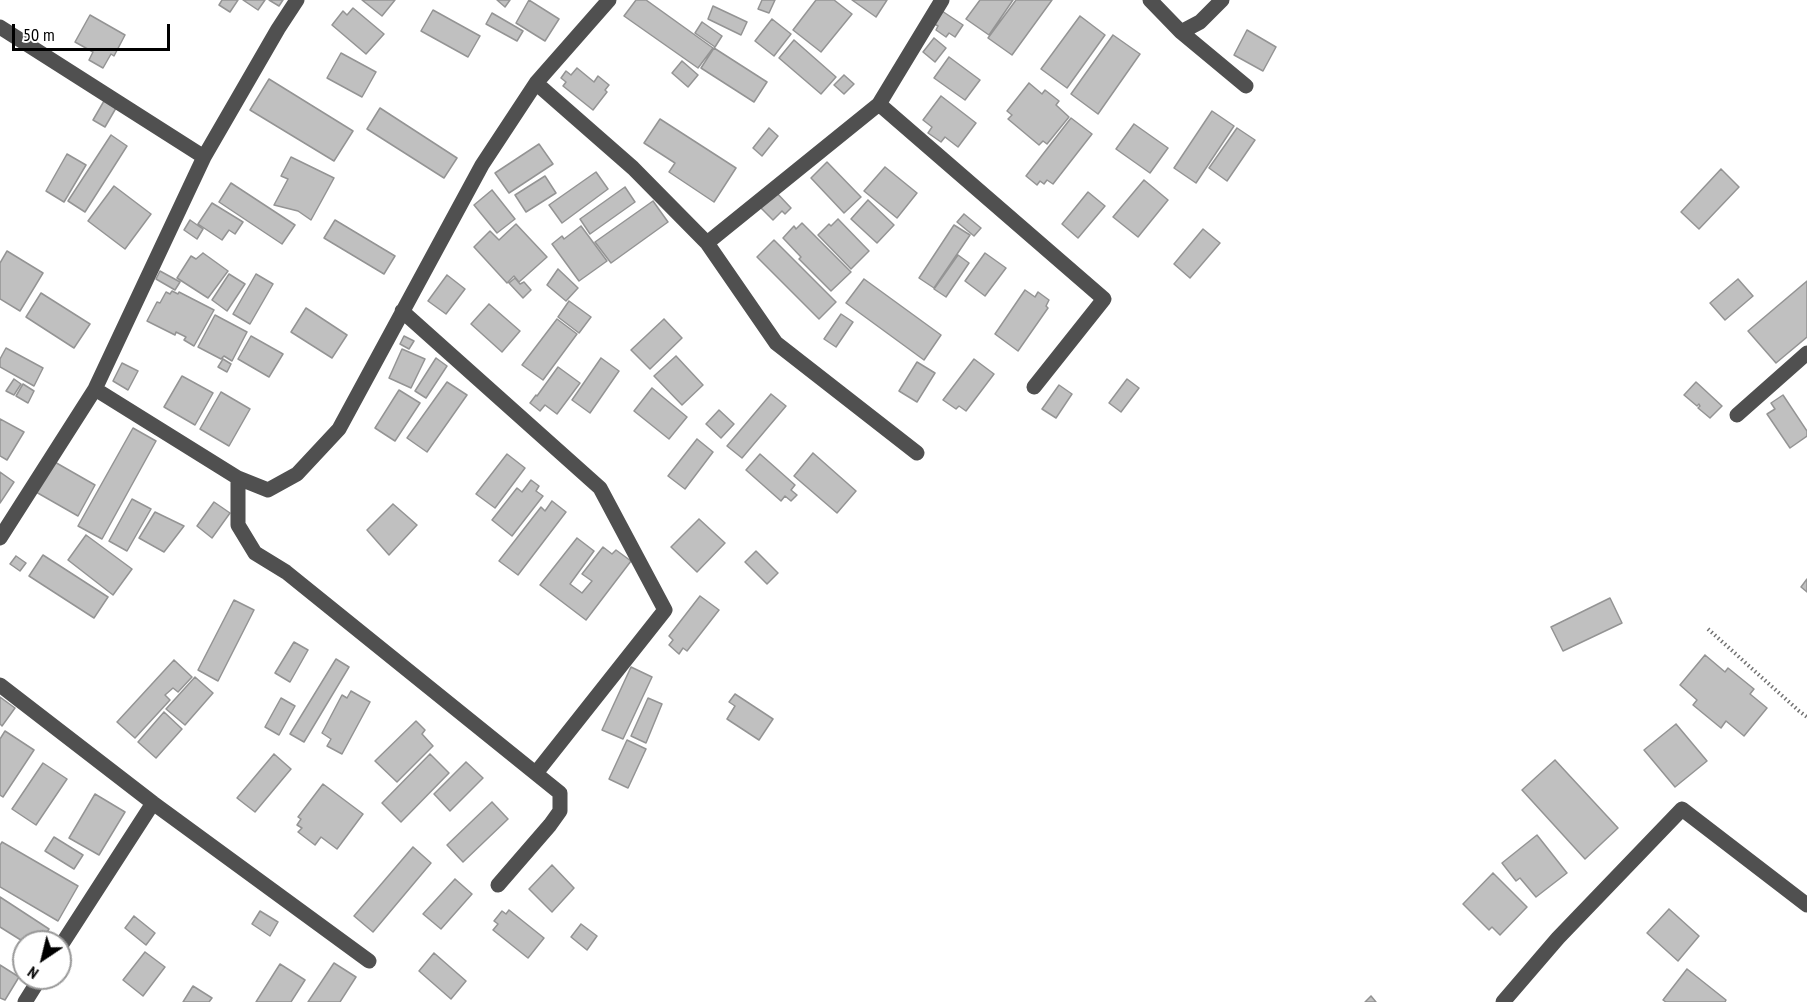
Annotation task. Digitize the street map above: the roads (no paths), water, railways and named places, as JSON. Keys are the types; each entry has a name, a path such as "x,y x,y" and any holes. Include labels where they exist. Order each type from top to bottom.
{"street":[{"path":"0,538 95,389 204,157 297,0"},
{"path":"95,389 238,478 268,490 297,474 339,429 482,165 536,83 609,0"},
{"path":"706,243 879,104 942,0"},
{"path":"1150,0 1181,32 1246,86"},
{"path":"1181,32 1200,22 1222,0"},
{"path":"0,27 204,157"},
{"path":"536,83 633,168 706,243 776,343 917,453"},
{"path":"879,104 1104,299 1034,387"},
{"path":"402,311 600,488 665,610 536,773"},
{"path":"1737,415 1807,353"},
{"path":"238,478 238,525 255,552 286,573 560,793 560,811 498,885"},
{"path":"0,685 153,803 369,961"},
{"path":"71,930 153,803"},
{"path":"1508,1001 1558,938 1682,809 1807,905"}]}
